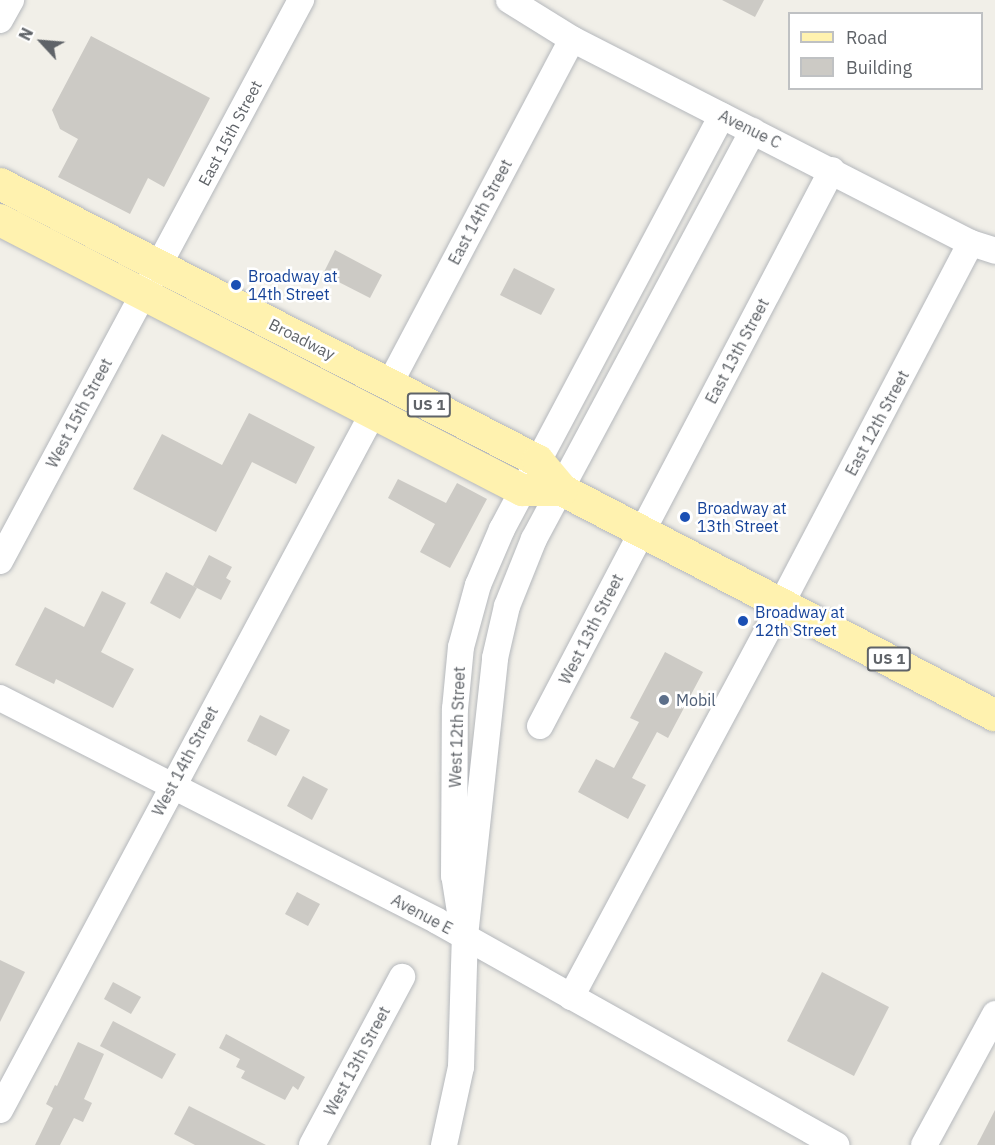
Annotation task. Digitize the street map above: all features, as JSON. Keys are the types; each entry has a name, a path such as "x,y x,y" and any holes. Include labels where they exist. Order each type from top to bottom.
{"main road":[{"name":"Broadway","path":"0,184 538,461 562,490 995,716"},
{"name":"Broadway","path":"0,220 522,490 562,490"}],"street":[{"path":"0,20 11,0"},
{"name":"East 15th Street","path":"159,266 301,0"},
{"name":"Avenue C","path":"508,0 572,39 983,247"},
{"name":"East 14th Street","path":"389,385 572,39"},
{"path":"538,461 722,116"},
{"path":"562,490 753,131"},
{"name":"East 13th Street","path":"642,531 832,170"},
{"name":"East 12th Street","path":"782,604 983,247"},
{"name":"West 15th Street","path":"0,561 159,266"},
{"name":"West 14th Street","path":"0,1110 373,413"},
{"name":"West 12th Street","path":"465,936 454,876 455,709 461,647 489,555 538,461"},
{"name":"West 12th Street","path":"444,1145 461,1067 465,936 500,628 521,568 562,490"},
{"name":"West 13th Street","path":"540,726 642,531"},
{"path":"571,997 782,604"},
{"name":"Avenue E","path":"0,698 465,936 836,1145"},
{"name":"West 13th Street","path":"312,1145 402,977"},
{"path":"924,1145 995,1014"}],"building":[{"path":"722,0 764,0 755,17"},
{"path":"91,36 210,98 164,187 148,178 130,214 58,177 78,139 60,129 52,110"},
{"path":"335,250 382,275 370,298 323,274"},
{"path":"514,268 555,289 541,315 500,295"},
{"path":"249,413 315,447 296,484 252,462 216,532 133,489 162,434 222,465"},
{"path":"398,479 446,503 457,483 487,499 450,568 420,552 435,524 388,498"},
{"path":"209,555 232,567 226,578 231,581 221,600 193,586"},
{"path":"166,572 197,588 180,619 150,603"},
{"path":"102,591 126,603 101,652 134,669 113,708 56,679 54,684 15,665 45,607 84,627"},
{"path":"665,652 703,672 668,738 657,732 632,778 646,785 628,819 578,792 596,759 614,768 639,722 630,718"},
{"path":"260,715 290,730 276,756 247,741"},
{"path":"303,776 328,789 312,820 287,806"},
{"path":"297,892 320,904 308,926 285,914"},
{"path":"0,960 25,972 0,1022"},
{"path":"822,972 889,1007 854,1076 787,1041"},
{"path":"113,982 141,997 131,1014 104,999"},
{"path":"113,1021 176,1054 162,1079 100,1046"},
{"path":"226,1034 305,1077 298,1090 293,1086 285,1100 241,1078 245,1071 236,1067 240,1059 219,1048"},
{"path":"78,1042 104,1054 84,1099 92,1103 83,1122 74,1118 60,1145 35,1145 53,1108 46,1104"},
{"path":"189,1106 266,1145 195,1145 174,1134"},
{"path":"995,1110 995,1145 977,1145"}],"place":[{"name":"Broadway at 14th Street","path":"236,285"},
{"name":"Broadway at 13th Street","path":"685,517"},
{"name":"Broadway at 12th Street","path":"743,621"},
{"name":"Mobil","path":"664,700"}]}
